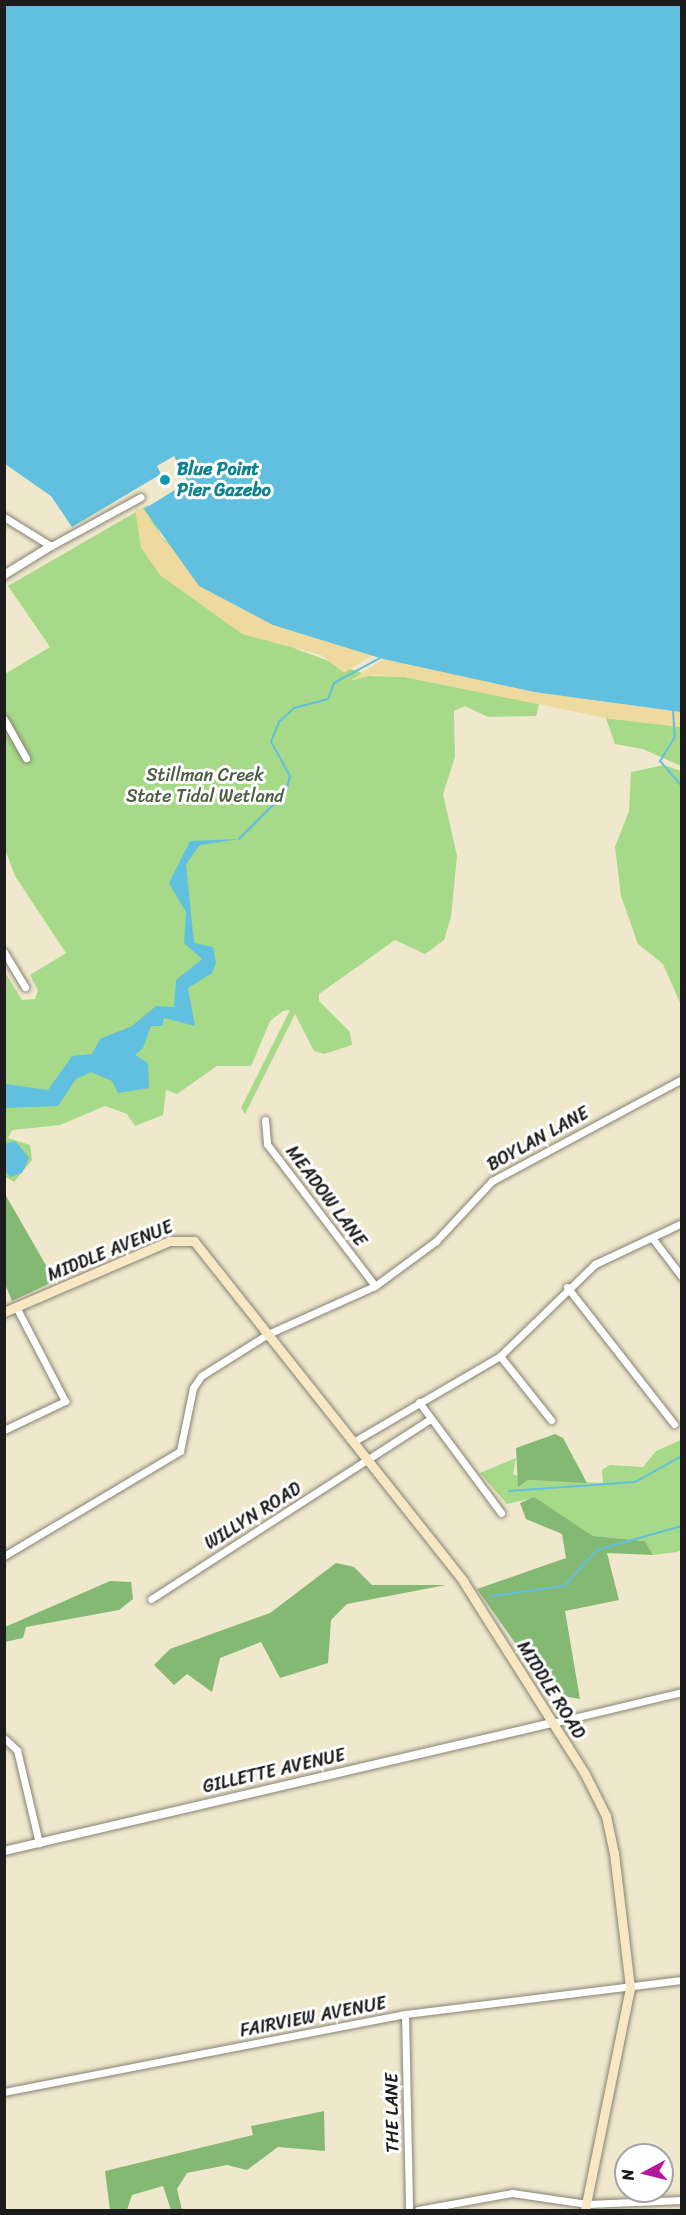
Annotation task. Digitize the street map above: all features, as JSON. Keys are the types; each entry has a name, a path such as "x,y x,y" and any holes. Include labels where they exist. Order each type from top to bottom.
{"main road":[{"name":"MIDDLE AVENUE","path":"4,1312 180,1239 194,1241 218,1268"},
{"name":"MIDDLE ROAD","path":"218,1268 353,1442 372,1460 463,1581 552,1723 606,1816 630,1988 586,2207"}],"street":[{"path":"4,575 51,546 141,497"},
{"path":"4,517 51,546"},
{"path":"4,719 26,758"},
{"path":"4,952 25,987"},
{"name":"BOYLAN LANE","path":"4,1556 180,1451 197,1382 268,1334 375,1286 436,1241 492,1181 681,1079"},
{"name":"MEADOW LANE","path":"265,1120 267,1144 375,1286"},
{"path":"353,1442 500,1356 567,1287 595,1264 653,1239 681,1223"},
{"path":"653,1239 681,1277"},
{"path":"567,1287 674,1424"},
{"path":"4,1430 65,1401 16,1307"},
{"path":"500,1356 551,1420"},
{"path":"418,1402 501,1513"},
{"name":"WILLYN ROAD","path":"151,1599 372,1460 429,1419"},
{"path":"552,1723 681,1692"},
{"name":"GILLETTE AVENUE","path":"4,1851 552,1723"},
{"path":"4,1738 17,1750 39,1843"},
{"name":"FAIRVIEW AVENUE","path":"4,2092 405,2014 681,1980"},
{"name":"THE LANE","path":"405,2014 409,2211"},
{"path":"418,2211 512,2193 586,2207 681,2200"}],"green space":[{"name":"Stillman Creek State Tidal Wetland","path":"148,505 161,537 296,649 370,676 405,677 539,704 536,716 488,717 465,706 454,711 455,757 443,794 457,856 451,917 444,940 425,954 395,940 319,994 319,1001 350,1032 352,1045 324,1054 314,1051 295,1014 245,1114 241,1108 290,1010 283,1011 270,1021 251,1066 217,1066 177,1094 166,1090 163,1115 135,1126 127,1114 105,1106 60,1125 12,1130 8,1138 30,1145 32,1160 14,1182 4,1176 4,971 22,1000 35,999 38,990 30,975 66,953 15,876 5,849 5,674 50,647 8,586"},
{"path":"606,718 681,727 681,766 643,749 615,744"},
{"path":"664,765 681,771 681,1005 663,964 638,944 621,896 615,847 629,811 631,772"},
{"path":"5,1194 55,1281 12,1301 5,1284"},
{"path":"555,1434 563,1438 587,1483 528,1480 518,1487 516,1448"},
{"path":"681,1440 681,1550 677,1552 653,1555 645,1541 593,1536 534,1498 507,1504 480,1473 516,1458 513,1474 528,1480 603,1483 602,1470 610,1465 643,1467 656,1451"},
{"path":"534,1497 593,1536 645,1541 653,1555 607,1553 619,1600 565,1611 580,1699 551,1694 477,1589 566,1558 562,1534 526,1519 520,1503"},
{"path":"336,1563 354,1567 372,1585 446,1585 347,1604 331,1620 328,1663 280,1678 261,1642 220,1658 212,1692 187,1674 174,1685 154,1665 170,1649 270,1613"},
{"path":"110,1581 131,1582 133,1599 119,1610 26,1627 23,1638 5,1642 5,1627"},
{"path":"324,2111 325,2151 278,2147 247,2170 227,2165 187,2173 177,2189 182,2210 171,2210 163,2186 132,2195 127,2210 110,2210 105,2171 253,2135 251,2126"}],"sand":[{"path":"135,509 144,509 163,540 273,625 372,655 344,673 321,655 242,634 160,575 141,548"},
{"path":"383,659 534,692 681,712 681,727 606,718 405,677 373,675 350,681"}],"water":[{"path":"5,4 681,5 681,712 534,692 383,659 273,625 199,586 144,509 188,482 174,456 157,466 161,474 72,527 51,496 5,464"},
{"path":"240,839 200,845 186,864 194,943 213,947 216,963 212,973 188,988 195,1026 164,1018 162,1026 151,1026 143,1048 135,1055 148,1063 149,1088 118,1093 112,1081 91,1072 76,1079 58,1106 5,1108 5,1084 48,1090 72,1056 92,1054 100,1039 132,1026 156,1006 174,1007 176,980 202,959 184,943 186,912 169,883 190,841"},
{"path":"15,1141 29,1158 22,1173 10,1177 5,1171 5,1144"}],"waterway":[{"path":"239,839 286,792 290,776 271,742 279,722 294,708 328,699 334,683 380,658"},
{"path":"673,711 675,737 660,761 682,786"},
{"path":"509,1491 635,1482 682,1456"},
{"path":"491,1596 564,1586 597,1550 682,1526"}],"place":[{"name":"Blue Point Pier Gazebo","path":"165,480"}]}
